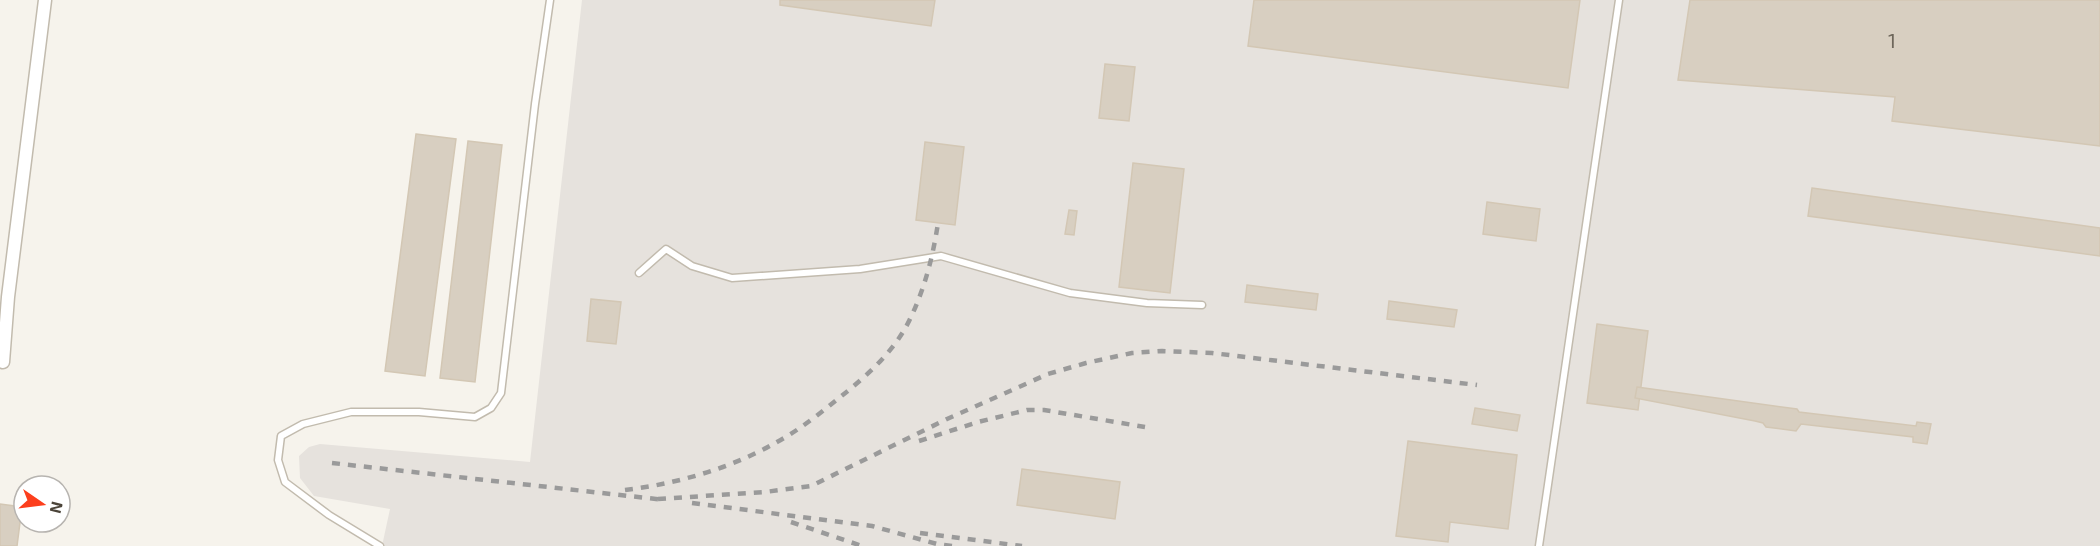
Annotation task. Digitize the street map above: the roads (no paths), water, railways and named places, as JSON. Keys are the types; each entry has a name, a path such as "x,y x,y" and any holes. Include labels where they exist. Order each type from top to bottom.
{"street":[{"path":"3,362 8,297 45,0"}],"lane":[{"path":"380,546 329,515 285,482 278,460 281,436 303,424 351,412 419,412 475,417 491,408 501,393 550,0"},
{"path":"1539,546 1619,0"},
{"path":"639,273 666,249 692,266 732,278 860,269 941,256 1070,293 1147,303 1202,304"}],"railway":[{"path":"625,490 684,479 741,460 795,431 853,386 890,351 910,319 928,272 938,223"},
{"path":"658,499 765,492 811,486 947,419 1048,374 1132,353 1162,351 1212,353 1477,385"},
{"path":"919,441 978,422 1027,410 1044,410 1145,427"},
{"path":"332,463 665,500"},
{"path":"692,503 872,526 952,546"},
{"path":"791,522 862,546"},
{"path":"920,533 1022,546"}]}
